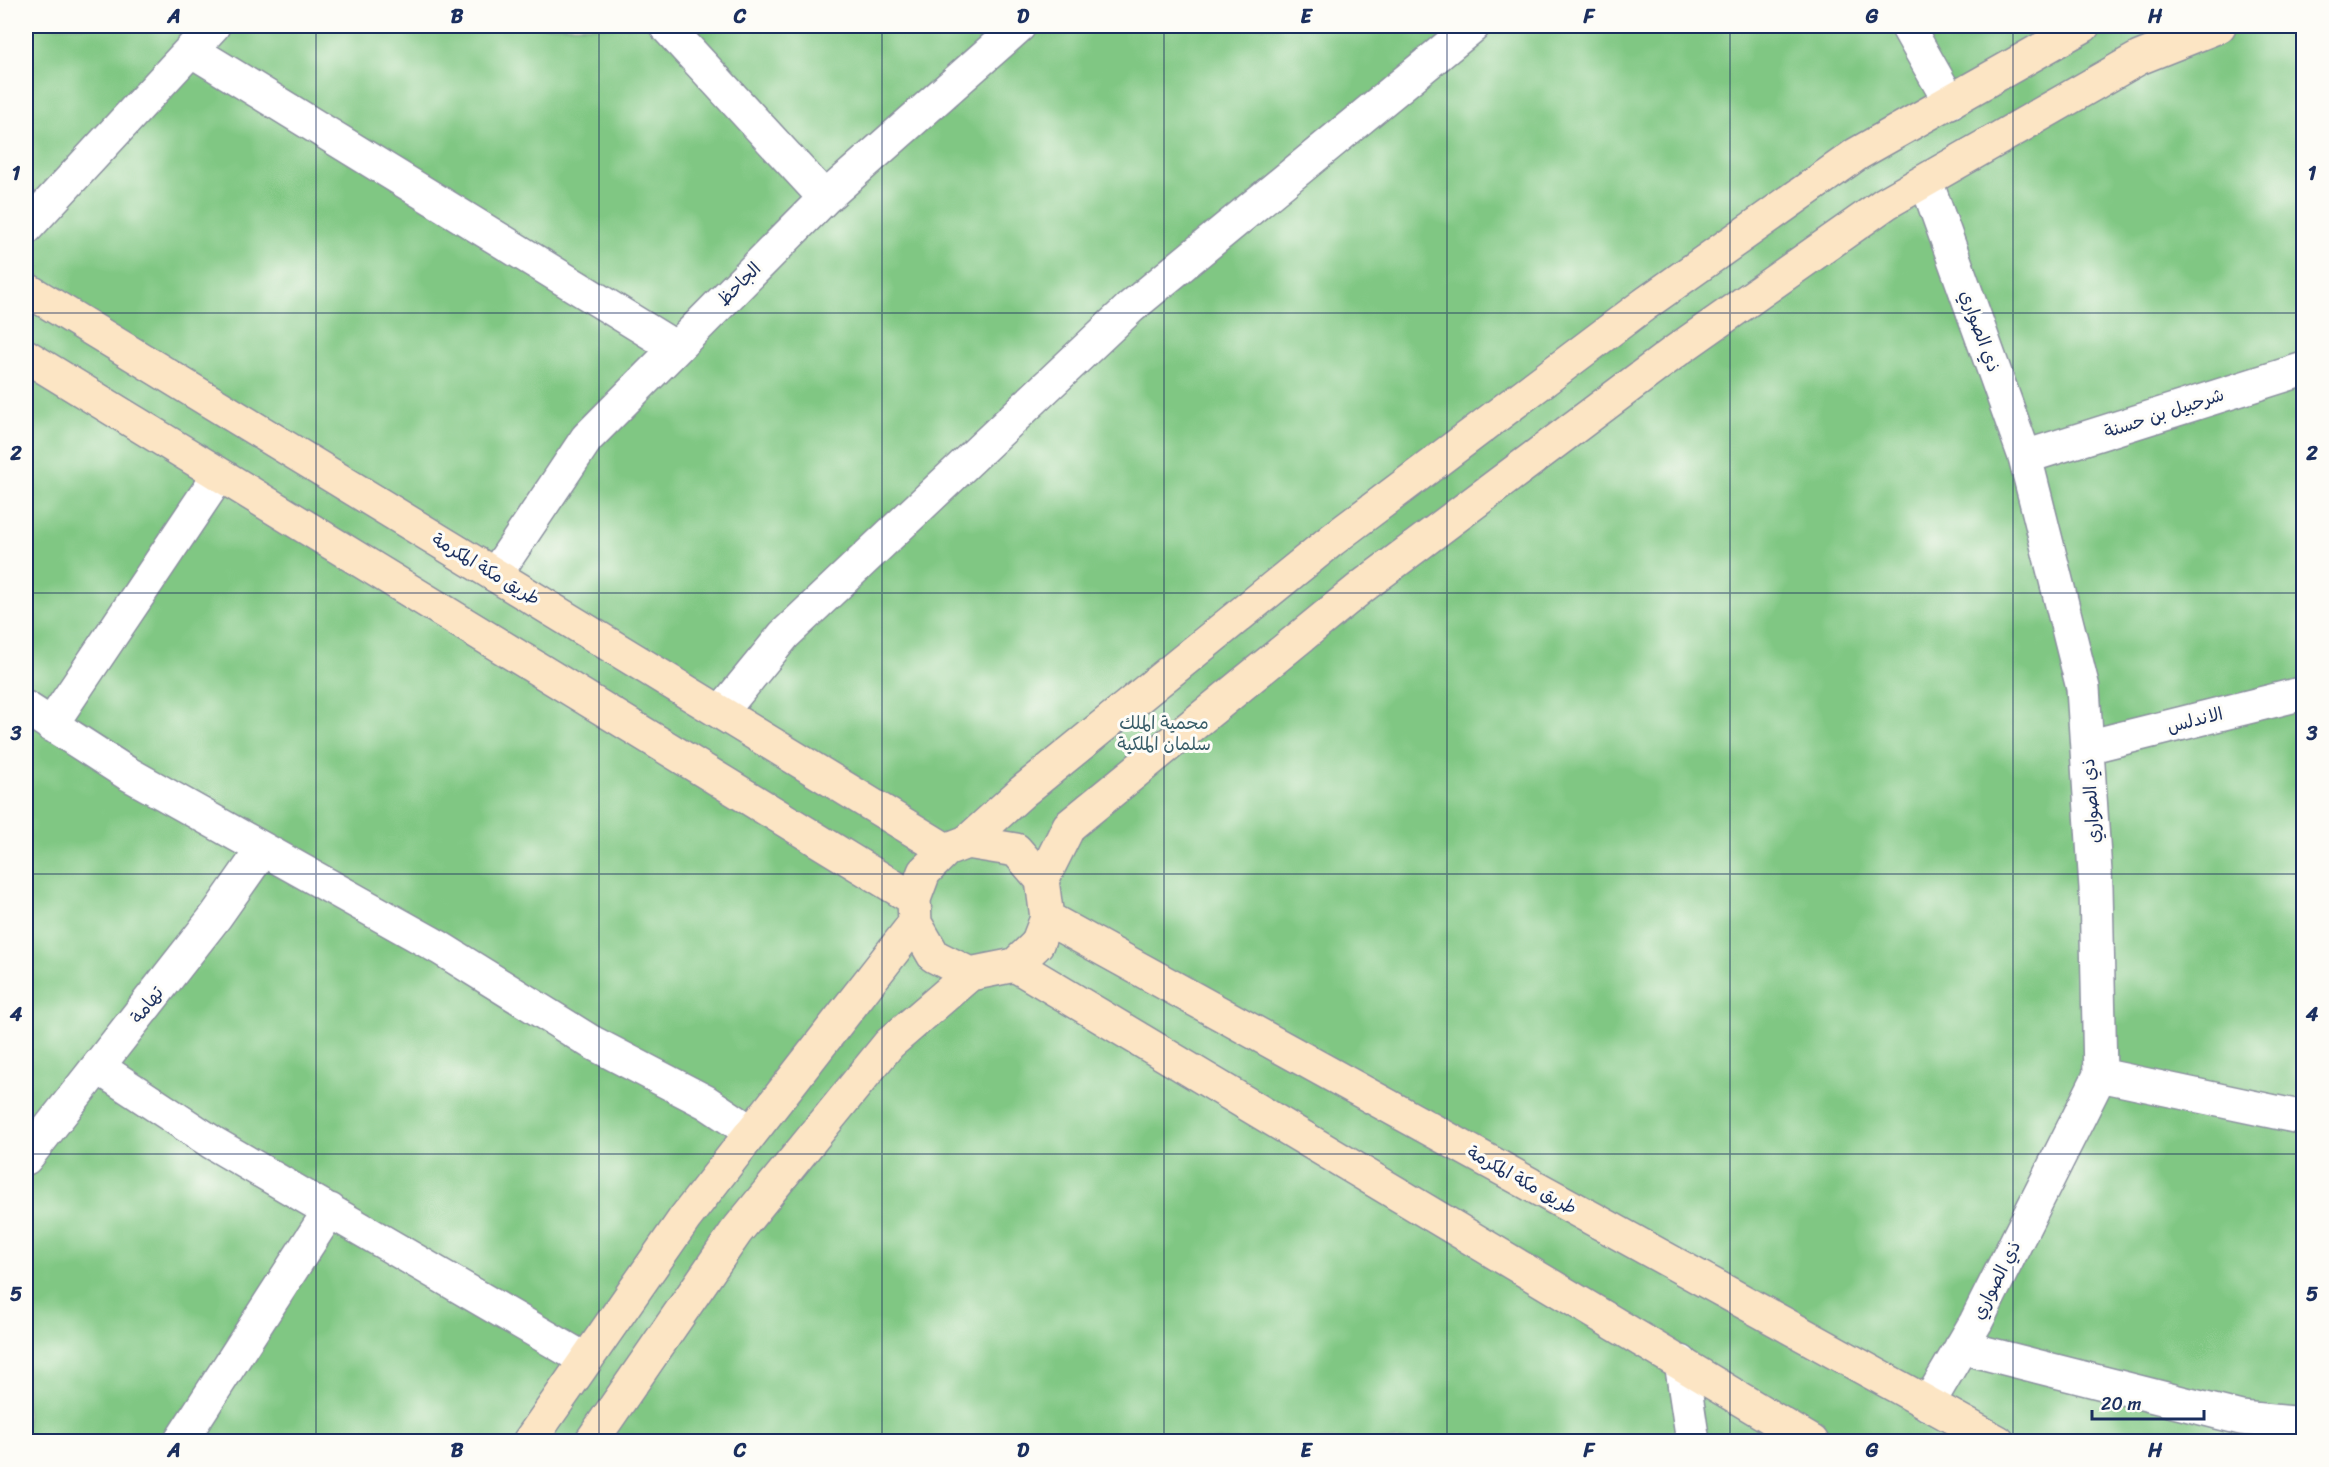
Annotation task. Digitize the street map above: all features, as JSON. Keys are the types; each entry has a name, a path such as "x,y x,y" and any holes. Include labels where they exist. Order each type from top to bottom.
{"street":[{"path":"26,228 213,26"},
{"path":"666,26 825,198"},
{"name":"الجاحظ","path":"495,575 587,438 825,198 1019,26"},
{"path":"721,712 784,635 1131,307 1473,26"},
{"path":"1907,26 1950,102"},
{"path":"529,1442 685,1218 752,1132 915,911 924,872 1351,525 1645,304 1857,154 2083,26"},
{"path":"1042,880 1069,826 1363,586 1676,351 1886,203 2139,58 2218,26"},
{"path":"191,50 676,348"},
{"name":"ذي الصواري","path":"1926,181 2025,457 2083,688 2096,888 2100,1075 1961,1347 1928,1404"},
{"name":"طريق مكة المكرمة","path":"26,289 721,712 957,846"},
{"path":"26,356 915,911 934,956 970,974"},
{"name":"شرحبيل بن حسنة","path":"2025,457 2304,369"},
{"path":"219,475 38,716 128,774 440,948 591,1042 706,1102 752,1132"},
{"name":"الاندلس","path":"2087,747 2304,693"},
{"path":"591,1442 736,1232 889,1044 970,974 1015,965 1037,944 1047,918 1042,880 1016,850 957,846"},
{"name":"تهامة","path":"26,1158 216,916 263,849"},
{"name":"طريق مكة المكرمة","path":"1047,918 1998,1442"},
{"path":"1015,965 1812,1442"},
{"path":"98,1067 213,1143 586,1360"},
{"path":"2100,1075 2304,1118"},
{"path":"180,1442 199,1408 330,1210"},
{"path":"1961,1347 2241,1418 2304,1424"},
{"path":"1681,1362 1692,1442"}],"green space":[{"name":"محمية الملك سلمان الملكية","path":"26,26 2303,26 2303,1441 26,1441"}]}
